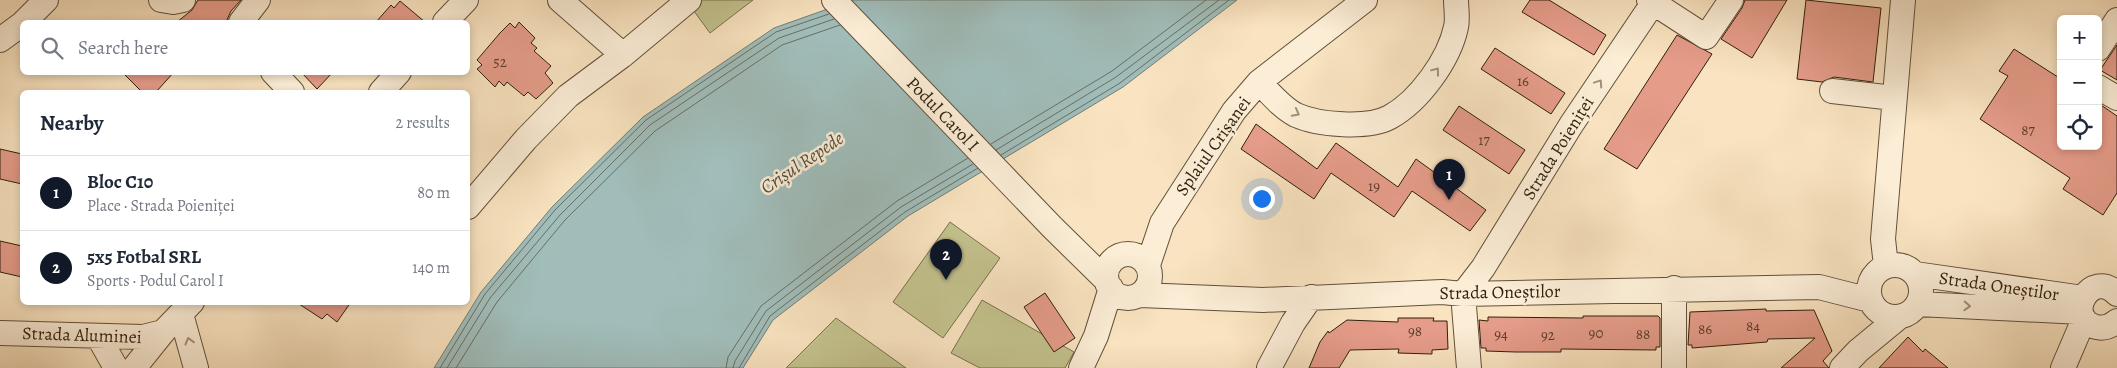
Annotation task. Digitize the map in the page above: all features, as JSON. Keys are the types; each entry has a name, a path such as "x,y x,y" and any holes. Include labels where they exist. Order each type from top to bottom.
{"street":[{"path":"26,20 46,0"},
{"path":"161,0 181,2 183,0"},
{"path":"447,20 466,0"},
{"path":"560,0 623,55"},
{"path":"470,205 526,139 568,96 623,55 689,0"},
{"name":"Podul Carol I","path":"834,0 1060,235"},
{"name":"Splaiul Crișanei","path":"1129,277 1234,111 1259,82 1365,0"},
{"path":"1259,82 1295,114 1318,122 1352,125 1388,118 1413,100 1440,65 1456,26 1456,0"},
{"name":"Strada Poieniței","path":"1463,294 1483,268 1555,154 1571,125 1651,1 1706,37 1731,0"},
{"path":"1883,268 1883,240 1903,0"},
{"path":"2102,43 2117,20"},
{"path":"0,40 20,25"},
{"path":"276,75 290,90"},
{"path":"383,90 396,75"},
{"path":"2102,89 2117,98"},
{"path":"1832,91 1894,98"},
{"name":"Strada Oneștilor","path":"1060,235 1129,277 1180,296 1263,300 1442,292 1463,294 1674,288 1820,287 1883,268"},
{"path":"1842,368 1858,351 1898,318 1913,311 1918,304 1921,288 1915,274 1902,266 1883,268 1869,283 1871,303 1858,351"},
{"name":"Strada Oneștilor","path":"1915,274 2101,312"},
{"path":"2071,368 2101,312 2117,276"},
{"path":"1081,368 1096,336 1129,277"},
{"name":"Strada Oneștilor","path":"1820,287 1871,303"},
{"path":"1674,288 1674,368"},
{"path":"1463,294 1469,368"},
{"path":"1269,368 1293,324 1312,297"},
{"path":"1871,303 1884,316 1898,318"},
{"name":"Strada Oneștilor","path":"1918,304 2101,312"},
{"path":"134,368 163,332 187,308"},
{"path":"187,308 196,368"},
{"path":"2063,368 2101,312"},
{"name":"Strada Aluminei","path":"0,332 143,338 163,332"},
{"path":"98,336 116,368"}],"shaded area":[{"path":"692,0 753,0 710,33 688,3"},
{"path":"950,222 1000,258 943,338 893,302"},
{"path":"982,300 1074,352 1065,368 980,368 951,353"},
{"path":"836,318 906,368 786,368"}],"water":[{"name":"Crișul Repede","path":"853,0 1237,0 1123,87 908,216 773,320 743,368 434,368 481,292 552,207 643,117 774,28"}],"building":[{"path":"198,0 241,0 231,11 227,20 180,20 192,10"},
{"path":"1530,0 1549,0 1606,35 1594,55 1522,12"},
{"path":"1745,0 1787,0 1752,58 1721,39 1742,8"},
{"path":"1806,0 1881,8 1873,82 1834,77 1822,82 1797,79"},
{"path":"400,1 423,20 378,20 391,5 394,8"},
{"path":"519,22 535,38 531,43 537,48 534,51 551,66 545,73 553,83 536,99 528,92 524,96 507,82 504,86 499,81 495,87 477,69 482,65 477,60 500,33 510,23 515,28"},
{"path":"1677,35 1712,54 1637,169 1604,149"},
{"path":"2117,45 2117,80 2102,71 2102,67"},
{"path":"1495,48 1565,93 1551,114 1481,69"},
{"path":"2014,49 2057,76 2057,150 2102,150 2102,106 2117,116 2117,193 2103,215 2063,189 2070,178 1980,119 2008,76 1999,71"},
{"path":"125,75 171,75 158,90 140,90"},
{"path":"304,75 330,75 317,89"},
{"path":"1459,106 1525,150 1509,174 1443,130"},
{"path":"1256,124 1317,169 1336,143 1398,187 1416,159 1486,210 1470,231 1412,191 1394,217 1331,173 1314,199 1241,149"},
{"path":"0,149 20,154 20,184 0,179"},
{"path":"0,241 20,246 20,277 0,272"},
{"path":"1045,293 1075,338 1054,352 1024,307"},
{"path":"301,305 349,305 337,322 327,314 322,319"},
{"path":"1766,309 1766,311 1814,310 1832,351 1823,361 1829,368 1781,368 1815,338 1768,339 1767,342 1692,348 1692,345 1688,345 1690,312"},
{"path":"1583,316 1658,316 1660,318 1660,347 1656,347 1656,350 1561,349 1561,352 1486,351 1486,348 1481,348 1479,320 1488,321 1488,317 1583,318"},
{"path":"1398,318 1434,318 1433,321 1447,321 1448,349 1432,350 1432,354 1398,353 1399,349 1350,350 1339,368 1309,368 1320,342 1328,331 1329,333 1347,320 1398,322"},
{"path":"1908,337 1923,352 1925,349 1948,368 1879,368"}],"place":[{"name":"Bloc C10","path":"1449,200"},
{"name":"5x5 Fotbal SRL","path":"946,280"}]}
